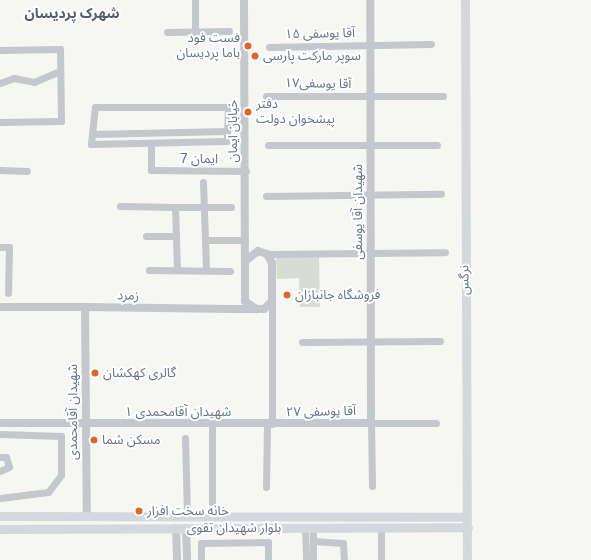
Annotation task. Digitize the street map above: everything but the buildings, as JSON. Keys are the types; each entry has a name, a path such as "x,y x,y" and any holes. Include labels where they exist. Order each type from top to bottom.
{"main road":[{"name":"نرگس","path":"465,0 467,560"},
{"name":"بلوار شهیدان تقوی","path":"0,516 467,517"},
{"path":"87,516 87,528"},
{"name":"بلوار شهیدان تقوی","path":"0,528 468,527"}],"street":[{"path":"195,0 195,32"},
{"name":"خیابان ایمان","path":"244,0 246,171 245,301"},
{"name":"شهیدان آقا یوسفی","path":"370,0 371,424"},
{"path":"167,32 229,31"},
{"name":"آقا یوسفی ۱۵","path":"269,47 430,44"},
{"path":"0,50 60,49 61,121 0,122"},
{"path":"0,83 14,78 34,82 60,71"},
{"name":"آقا یوسفی۱۷","path":"266,96 443,96"},
{"path":"95,107 228,107 227,131 227,141 91,144 95,107"},
{"path":"92,134 227,131"},
{"name":"ایمان 7","path":"151,143 151,170 246,171"},
{"path":"268,145 370,147 437,145"},
{"path":"0,170 27,171"},
{"path":"203,182 206,270"},
{"path":"266,196 440,194"},
{"path":"120,206 231,207"},
{"path":"175,207 177,270"},
{"path":"146,236 176,236"},
{"path":"205,240 245,240"},
{"path":"0,247 9,247 8,293"},
{"path":"245,261 252,253 445,252"},
{"path":"266,487 272,312 272,262 267,254"},
{"path":"149,270 230,271"},
{"path":"232,309 245,301 260,309 272,312"},
{"path":"260,309 272,301"},
{"name":"زمرد","path":"0,307 260,309"},
{"name":"شهیدان آقامحمدی","path":"85,307 84,424 87,516"},
{"path":"302,342 440,341"},
{"name":"شهیدان آقامحمدی ۱","path":"0,423 269,424"},
{"path":"372,486 371,424 436,423"},
{"path":"212,424 212,503"},
{"name":"آقا یوسفی ۲۷","path":"269,424 371,424"},
{"path":"0,434 58,434 61,451 60,479 48,492 0,498"},
{"path":"185,438 187,516"},
{"path":"0,457 8,460 9,468 0,471"},
{"path":"309,527 313,542 313,560"},
{"path":"306,560 309,527"},
{"path":"381,527 381,560"},
{"path":"176,528 177,560"},
{"path":"186,528 187,560"},
{"path":"201,560 201,544 268,542 268,560"},
{"path":"313,542 343,543 344,560"}],"shaded area":[{"path":"319,256 320,307 300,307 299,278 277,279 276,257"}],"place":[{"name":"فست فود باما پردیسان","path":"248,46"},
{"name":"سوپر مارکت پارسی","path":"255,56"},
{"name":"دفتر پیشخوان دولت","path":"248,112"},
{"name":"فروشگاه جانبازان","path":"287,295"},
{"name":"گالری کهکشان","path":"95,373"},
{"name":"مسکن شما","path":"94,440"},
{"name":"خانه سخت افزار","path":"139,511"}],"district":[{"name":"شهرک پردیسان","path":"72,13"}]}
